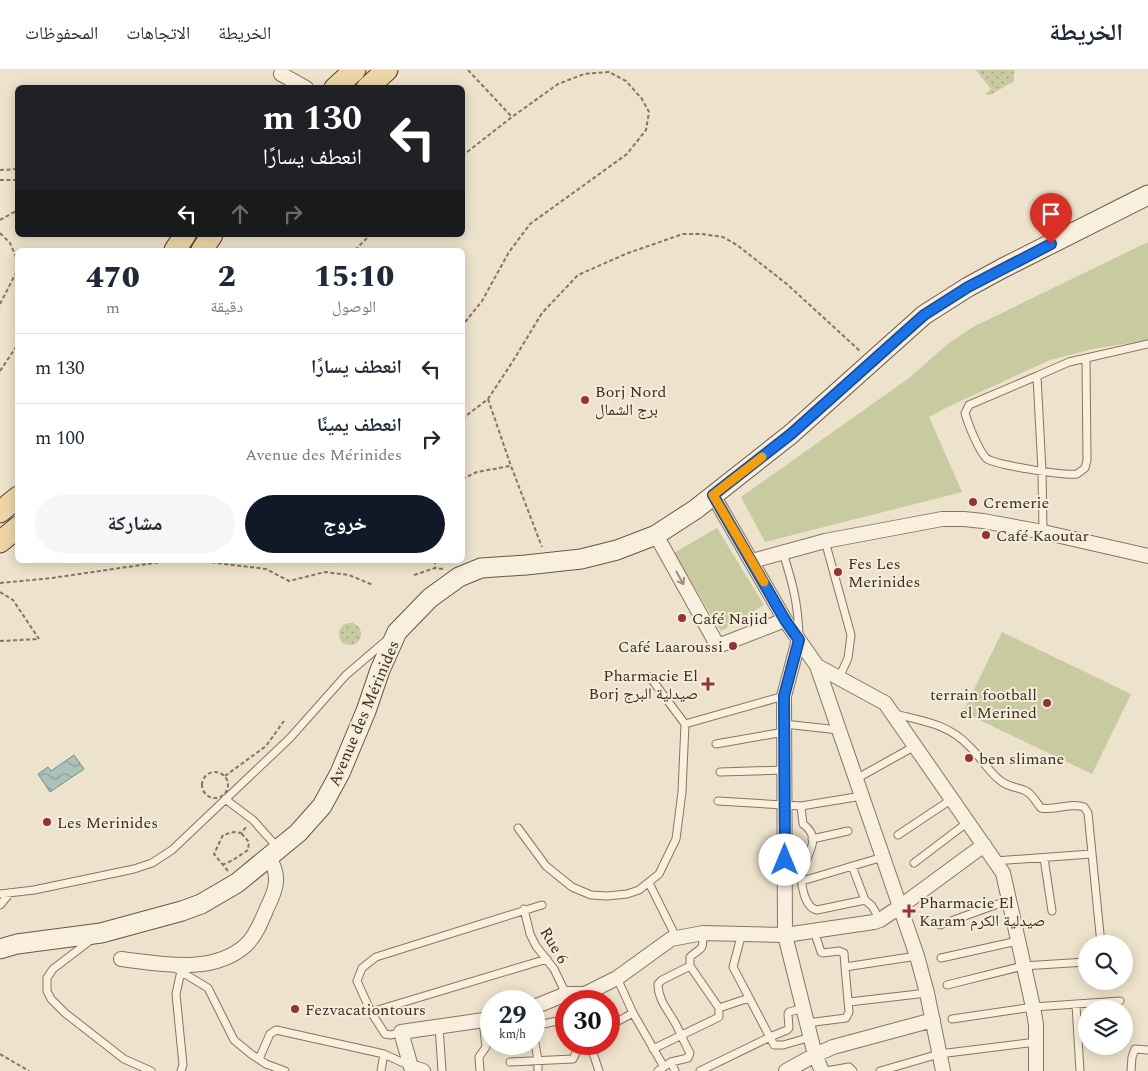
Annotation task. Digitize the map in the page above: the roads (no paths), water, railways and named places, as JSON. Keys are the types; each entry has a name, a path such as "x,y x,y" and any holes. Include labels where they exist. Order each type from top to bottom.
{"main road":[{"path":"338,85 355,70"},
{"path":"370,85 387,70"},
{"name":"Avenue des Mérinides","path":"0,949 17,944 101,933 182,911 201,904 237,883 274,854 313,817 336,782 397,632 430,598 466,574 487,567 548,563 599,555 656,535 683,519 791,434 912,324 941,303 1012,264 1148,196"},
{"path":"175,248 184,237"},
{"path":"203,248 211,237"},
{"path":"0,512 15,500"},
{"path":"0,542 15,530"}],"street":[{"path":"280,72 287,85"},
{"path":"280,72 301,85"},
{"path":"713,495 785,620 817,666 917,956 927,993 943,1071"},
{"path":"752,561 826,541 942,519 983,521 1043,532 1148,556"},
{"path":"656,535 715,641 719,644 724,644 785,620"},
{"path":"799,640 784,696 785,935 814,1055 822,1071"},
{"path":"817,666 885,703 1003,873 1033,1007 1036,1025 1036,1071"},
{"path":"593,990 617,978 676,937 742,933 785,935 880,920 984,845"},
{"path":"121,959 175,968 206,964 231,955 247,944 273,897 277,876 274,854"},
{"path":"786,1071 814,1055 833,1047 933,1020"},
{"path":"416,1070 401,1032 480,1021"}],"lane":[{"path":"1086,358 1087,460 1085,468 1080,473 1074,474 989,460 978,444 964,413 969,406 1069,362 1086,358 1148,344"},
{"path":"1037,376 1043,532"},
{"path":"826,541 851,635 848,658 839,678"},
{"path":"783,553 794,585 799,640"},
{"path":"0,894 134,870 152,863 172,850 290,738 346,675 397,632"},
{"path":"518,828 546,866 572,887 591,895 607,896 626,894 639,890 659,874 676,839 682,792 685,724 650,677"},
{"path":"685,724 784,696"},
{"path":"892,713 945,727 956,733 970,746 997,779 1006,785 1025,790 1041,808 1078,805 1084,807 1088,812 1100,935"},
{"path":"716,744 784,728 840,730"},
{"path":"856,779 915,746"},
{"path":"720,772 784,770"},
{"path":"718,801 801,806 862,796"},
{"path":"225,799 253,820 274,854"},
{"path":"898,835 952,799"},
{"path":"801,806 803,824 808,827 812,839 812,849 803,870 802,881 806,901 812,909 817,910 865,900"},
{"path":"914,863 968,822"},
{"path":"812,839 848,831"},
{"path":"995,861 1092,854"},
{"path":"802,881 883,857"},
{"path":"1044,858 1052,911"},
{"path":"852,866 865,900 872,906 880,920"},
{"path":"648,883 676,937"},
{"path":"0,905 10,893"},
{"path":"940,925 1009,900"},
{"path":"401,1032 391,1035 386,1034 371,1012 357,981 362,968 376,957 524,909 542,905"},
{"name":"Rue 6","path":"524,909 530,934 536,946 569,990"},
{"path":"807,1022 846,1018 849,1012 844,953 839,951 821,952 814,931"},
{"path":"101,933 53,969 47,978 47,991 51,999 65,1013 124,1059 150,1071"},
{"path":"742,933 733,967 774,1045 777,1046 811,1037"},
{"path":"653,1049 716,1020 720,1015 719,1008 690,966 690,957 701,950 703,946 703,934"},
{"path":"941,958 1018,941"},
{"path":"846,967 917,956"},
{"path":"371,1012 547,959"},
{"path":"947,985 1023,966 1078,963"},
{"path":"617,978 653,1049 661,1069 671,1062 688,1058 690,1053 659,995 658,984 662,980 690,966"},
{"path":"175,968 208,988 234,1040 266,1064 285,1071"},
{"path":"175,968 183,1065 181,1071"},
{"path":"849,1002 927,993"},
{"path":"719,1008 749,998"},
{"path":"952,1020 1033,1007 1076,1006 1080,1071"},
{"path":"700,1071 789,1028 789,1012 804,1008"},
{"path":"620,1020 634,1013"},
{"path":"439,1026 442,1071"},
{"path":"259,1059 270,1034 276,1030 384,1054 416,1070"},
{"path":"880,1071 940,1054 1036,1042"},
{"path":"1131,1071 1132,1057 1135,1049 1148,1050"},
{"path":"381,1071 384,1054"},
{"path":"480,1055 480,1071"},
{"path":"537,1055 538,1071"},
{"path":"510,1062 573,1059 575,1055"},
{"path":"594,1055 599,1071"},
{"path":"671,1062 675,1071"},
{"path":"826,1071 849,1066 853,1071"}],"water":[{"path":"74,755 84,769 50,792 38,774 48,767 51,771"}],"place":[{"name":"Borj Nord برج الشمال","path":"585,400"},
{"name":"Cremerie","path":"973,502"},
{"name":"Café Kaoutar","path":"986,535"},
{"name":"Fes Les Merinides","path":"838,572"},
{"name":"Café Najid","path":"682,618"},
{"name":"Café Laaroussi","path":"733,646"},
{"name":"Pharmacie El Borj صيدلية البرج","path":"708,684"},
{"name":"terrain football el Merined","path":"1047,703"},
{"name":"ben slimane","path":"969,758"},
{"name":"Les Merinides","path":"47,822"},
{"name":"Pharmacie El Karam صيدلية الكرم","path":"909,911"},
{"name":"Fezvacationtours","path":"295,1009"}]}
